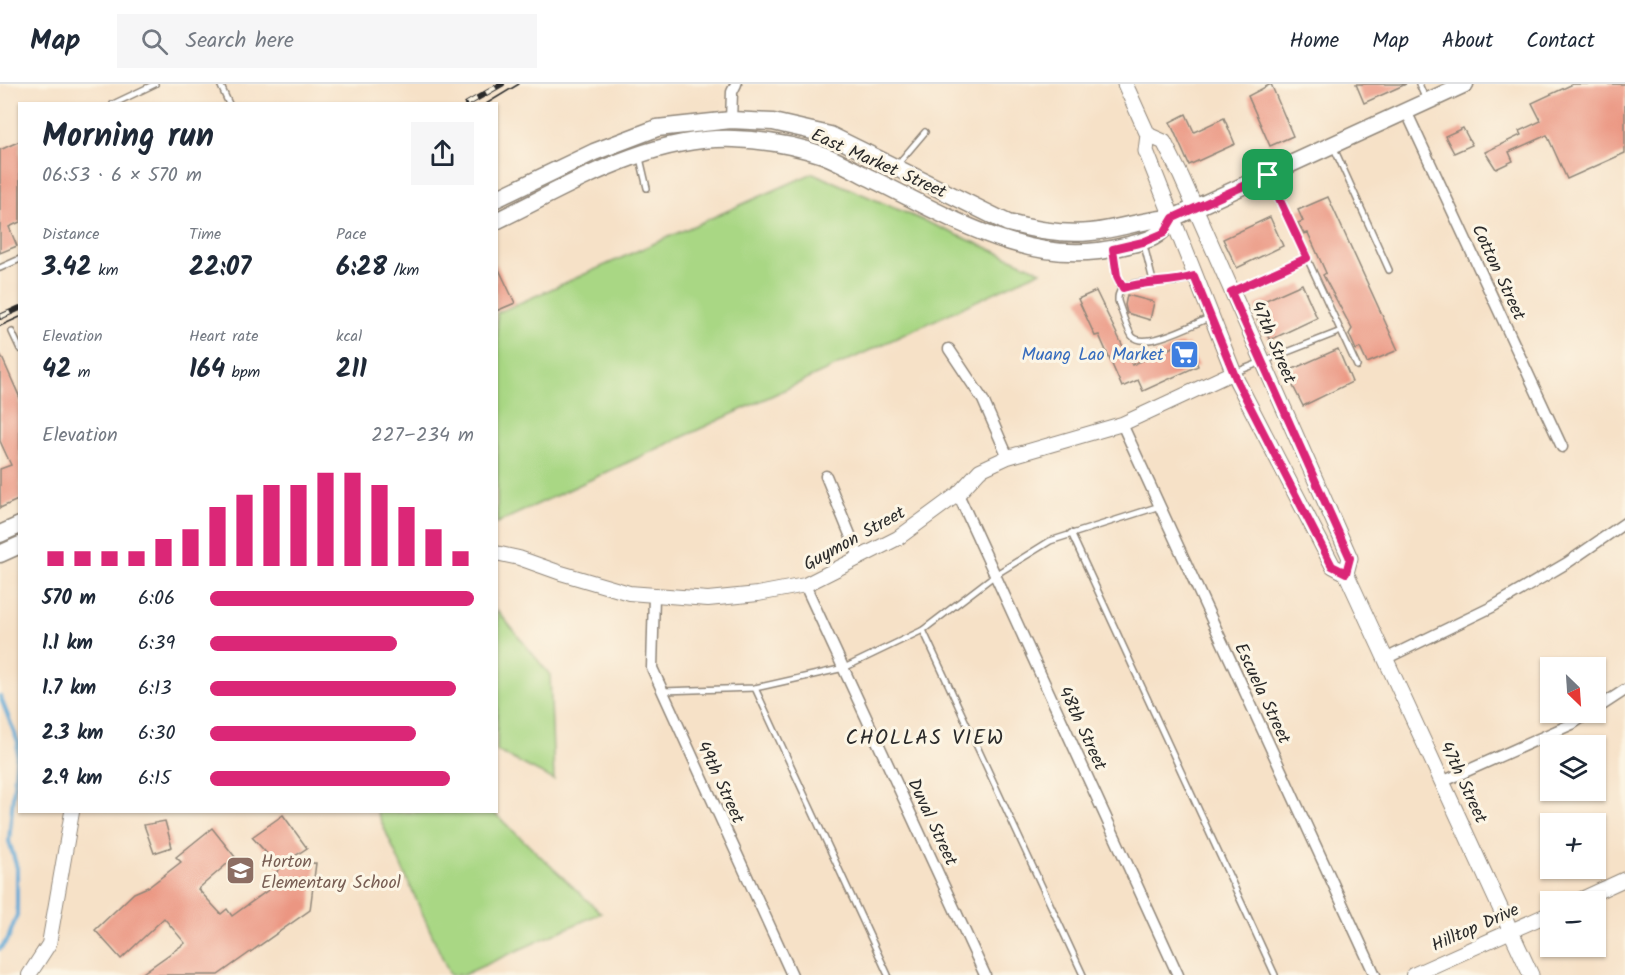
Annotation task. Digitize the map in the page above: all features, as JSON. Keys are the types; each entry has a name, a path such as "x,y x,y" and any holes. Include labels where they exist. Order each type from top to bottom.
{"main road":[{"name":"47th Street","path":"1125,84 1148,135 1146,151 1234,372 1332,566 1346,573 1531,975"},
{"name":"East Market Street","path":"498,199 633,135 680,124 731,120 773,122 830,135 896,165 965,203 1008,223 1039,231 1088,232 1158,218 1173,218 1465,84"},
{"path":"639,153 664,137 727,127 731,120"},
{"name":"47th Street","path":"1148,135 1164,142 1195,208 1261,362 1350,558 1346,573"},
{"name":"East Market Street","path":"498,220 639,153 670,146 731,139 779,142 825,156 996,239 1045,252 1113,249 1143,242 1164,233 1173,218"},
{"path":"0,534 18,526"},
{"path":"0,554 18,546"}],"street":[{"path":"731,120 732,92 736,84"},
{"name":"Cotton Street","path":"1406,111 1562,447"},
{"path":"949,349 983,400 1008,458"},
{"name":"Guymon Street","path":"498,553 629,593 654,596 708,599 759,594 806,585 898,538 958,494 980,470 1008,458 1122,424 1234,372"},
{"name":"Escuela Street","path":"1122,424 1375,975"},
{"path":"826,476 860,559"},
{"name":"48th Street","path":"958,494 1178,975"},
{"path":"1385,659 1492,607 1567,564 1625,524"},
{"name":"Duval Street","path":"806,585 985,975"},
{"name":"49th Street","path":"654,596 652,668 792,975"},
{"path":"1606,702 1625,690"},
{"path":"1442,782 1574,723"},
{"path":"29,975 49,944 72,813"},
{"path":"1599,891 1625,879"},
{"name":"Hilltop Drive","path":"1413,975 1540,918"}],"lane":[{"path":"117,102 155,84"},
{"path":"220,84 228,102"},
{"path":"1419,84 1427,101"},
{"path":"896,165 925,132"},
{"path":"1333,145 1389,270"},
{"path":"639,153 647,188"},
{"path":"1268,175 1357,366"},
{"path":"1143,242 1153,281"},
{"path":"1113,249 1117,276 1123,288"},
{"path":"1231,292 1307,258"},
{"path":"0,268 18,260"},
{"path":"1194,276 1176,282 1153,281 1123,288 1117,295 1118,301 1133,337 1140,341 1156,339 1211,317"},
{"path":"1234,372 1341,331"},
{"path":"12,332 18,345"},
{"path":"661,692 755,688 844,668 923,630 995,575 1050,541 1160,506"},
{"path":"1071,533 1275,975"},
{"path":"923,630 1083,975"},
{"path":"755,688 888,975"}],"green space":[{"path":"813,173 1041,271 498,523 498,313"},
{"path":"498,611 550,675 554,780 498,752"},
{"path":"377,813 494,813 601,913 463,975 450,975"}],"building":[{"path":"1271,84 1293,136 1270,146 1248,96"},
{"path":"1356,84 1406,84 1364,103"},
{"path":"1573,84 1625,84 1625,153 1567,179 1547,135 1509,152 1513,161 1496,169 1485,152 1521,135 1519,131 1541,121 1532,103"},
{"path":"1186,114 1194,132 1224,118 1235,144 1189,165 1170,122"},
{"path":"1463,128 1472,145 1454,153 1445,136"},
{"path":"18,142 18,223 9,227 17,246 0,253 0,150"},
{"path":"1328,197 1398,350 1367,363 1360,348 1356,350 1349,334 1352,329 1323,275 1326,273 1308,233 1304,234 1298,223 1303,221 1298,210"},
{"path":"1270,217 1283,246 1237,268 1223,239"},
{"path":"498,267 515,303 498,310"},
{"path":"1302,284 1317,318 1270,340 1264,330 1261,331 1257,318 1260,317 1255,305"},
{"path":"1096,291 1132,365 1182,343 1184,346 1188,344 1198,366 1143,391 1138,380 1122,387 1099,335 1095,336 1078,299"},
{"path":"1127,295 1154,302 1150,320 1127,313 1125,305"},
{"path":"1338,349 1352,382 1303,406 1286,372"},
{"path":"0,353 18,394 18,500 0,508 0,469 11,465 0,441"},
{"path":"283,815 307,848 283,864 316,863 310,910 218,975 140,975 185,943 164,918 121,959 95,930 134,893 150,886 181,862 176,857 212,828 235,857 198,889 221,914 227,909 232,916 271,888 279,867 252,837"},
{"path":"165,821 172,847 154,853 144,825"}],"waterway":[{"path":"0,696 18,742 9,841 17,868 17,915 8,939 0,949"}],"tram line":[{"path":"489,102 519,84"},
{"path":"0,326 18,318"}],"railway":[{"path":"470,102 502,84"},
{"path":"0,317 18,309"}],"place":[{"name":"Muang Lao Market","path":"1185,354"},
{"name":"Horton Elementary School","path":"240,871"}],"district":[{"name":"CHOLLAS VIEW","path":"925,737"}],"route":[{"path":"1268,175 1307,258 1231,292 1300,451 1350,558 1346,573 1332,566 1237,381 1194,276 1176,282 1153,281 1123,288 1117,276 1113,249 1143,242 1164,233 1173,218 1268,175"}]}
